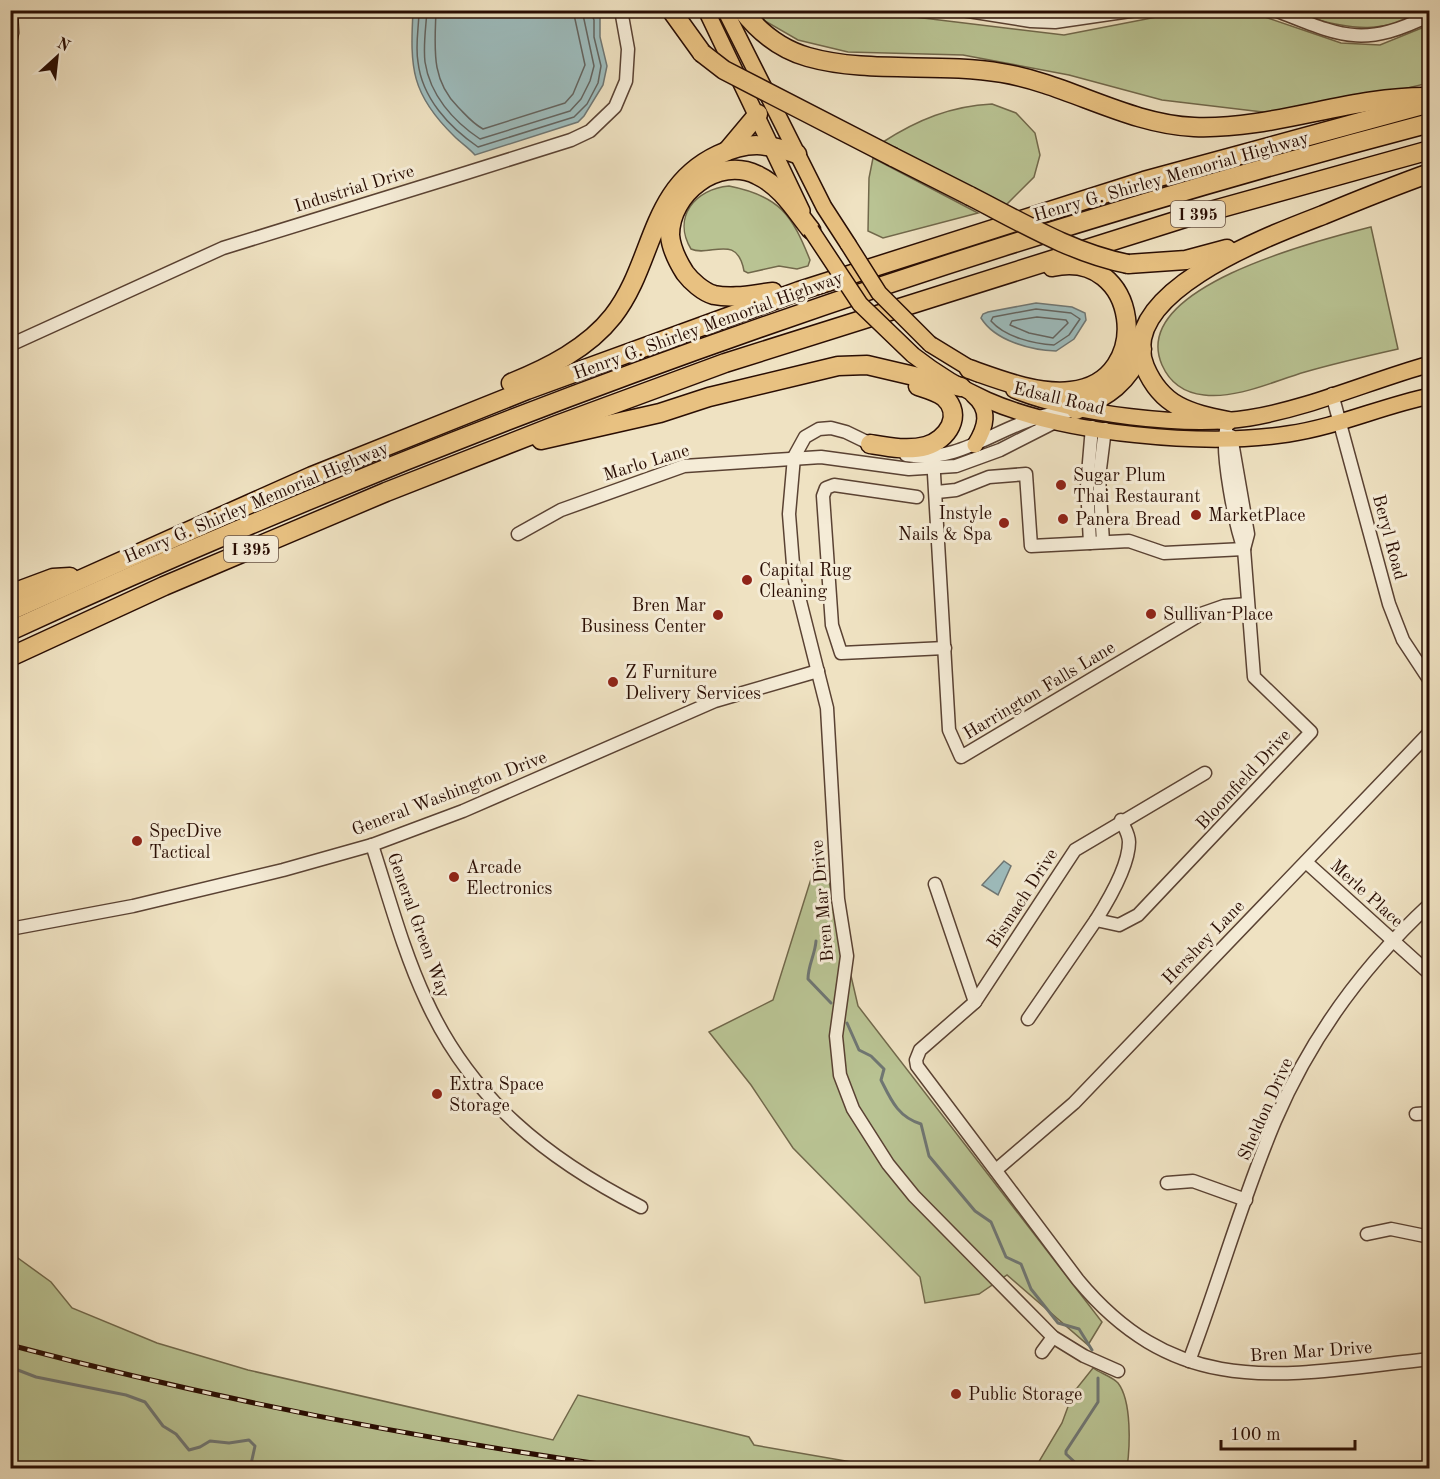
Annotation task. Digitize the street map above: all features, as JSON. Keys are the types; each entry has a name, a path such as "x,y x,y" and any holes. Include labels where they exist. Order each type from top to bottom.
{"highway":[{"path":"671,10 702,53 724,70 1075,249 1103,259 1128,264 1186,260 1260,240 1430,173"},
{"path":"742,10 767,36 806,56 848,64 942,66 1005,73 1162,123 1221,127 1263,123 1394,96 1430,97"},
{"name":"Henry G. Shirley Memorial Highway","path":"10,611 86,575 312,476 442,423 799,291 1144,181 1430,103"},
{"path":"726,151 758,114"},
{"path":"10,631 269,516 507,419 739,334 1069,224 1430,123"},
{"path":"442,423 455,405 533,374 585,344 600,330 630,289 654,227 672,192 705,162 738,147 771,144 796,154"},
{"name":"I 395","path":"10,657 275,538 495,449 770,347 1185,218 1430,150"},
{"path":"799,291 743,297 712,294 690,280 676,259 670,235 675,212 690,189 710,175 736,170 745,170 760,176 780,191 811,230"},
{"path":"1076,410 1112,393 1125,381 1143,346 1152,316 1170,295 1200,272 1260,240"},
{"path":"969,286 1062,265 1077,265 1092,269 1114,288 1122,301 1127,324 1124,349 1119,361 1104,378 1080,390 1050,391 997,379 969,369"},
{"path":"1143,346 1143,363 1152,383 1163,396 1228,432"},
{"path":"495,449 660,413 838,366 867,365 964,389"},
{"path":"801,374 870,372 936,392 948,402 952,409 951,428 937,442 917,448 902,449 870,444"},
{"path":"10,594 53,578 86,575"}],"main road":[{"name":"Edsall Road","path":"706,10 758,114 811,230 860,304 913,355 964,389 1057,422 1187,438 1228,432 1290,434 1430,396"},
{"name":"Edsall Road","path":"725,10 824,207 879,293 930,344 969,369 1034,399 1076,410 1170,419 1228,432 1277,411 1430,364"},
{"path":"964,389 982,406 986,420 975,445"},
{"path":"1057,422 1076,410"}],"street":[{"name":"Industrial Drive","path":"10,345 215,251 466,173 590,131 615,107 626,81 628,49 621,10"},
{"path":"962,10 1031,21 1137,10"},
{"path":"1275,10 1322,30 1358,36 1392,32 1430,15"},
{"name":"Beryl Road","path":"1332,394 1389,604 1403,640 1430,681"},
{"name":"Bren Mar Drive","path":"794,457 840,458 909,469 934,463 1038,417 1076,410"},
{"name":"Bren Mar Drive","path":"1057,422 1000,450 956,466 897,454 846,432 825,428 812,432 801,441 794,457 789,514 790,551 827,708 838,899 847,956 836,1036 837,1064 845,1093 882,1155 905,1186 1053,1337 1118,1371"},
{"path":"1098,428 1103,542"},
{"path":"1090,543 1087,476 1098,428"},
{"name":"Bloomfield Drive","path":"1096,920 1119,925 1138,915 1311,732 1254,677 1244,549 1238,534 1228,432"},
{"name":"Marlo Lane","path":"518,534 561,510 675,468 696,464 794,457"},
{"name":"Harrington Falls Lane","path":"934,463 949,730 961,757 1201,614 1224,606 1247,604"},
{"path":"937,492 956,490 989,477 1026,474 1031,546 1136,542 1164,553 1244,549"},
{"path":"917,497 834,485 826,488 823,496 832,625 842,653 945,648"},
{"name":"General Washington Drive","path":"10,929 133,906 284,870 372,845 463,811 715,701 819,671"},
{"name":"Hershey Lane","path":"996,1170 1074,1103 1430,732"},
{"name":"Bismach Drive","path":"920,1050 975,1002 1075,850 1121,820 1205,773"},
{"path":"1028,1019 1111,897 1128,851 1129,842 1121,820"},
{"name":"General Green Way","path":"372,845 411,966 426,1001 447,1040 472,1077 507,1116 548,1151 584,1177 641,1207"},
{"name":"Merle Place","path":"1306,862 1430,974"},
{"name":"Bismach Drive","path":"935,884 975,1002"},
{"name":"Sheldon Drive","path":"1189,1361 1276,1120 1306,1059 1347,996 1392,940 1430,904"},
{"name":"Bren Mar Drive","path":"920,1050 916,1060 917,1066 973,1149 996,1170 1078,1280 1100,1305 1154,1346 1189,1361 1230,1372 1270,1375 1430,1359"},
{"path":"1416,1114 1430,1113"},
{"path":"1167,1183 1193,1181 1246,1200"},
{"path":"1367,1234 1391,1229 1430,1237"},
{"path":"1042,1352 1053,1337"}],"green space":[{"path":"1312,10 1430,11 1398,23 1353,27 1305,16"},
{"path":"758,11 865,11 1064,35 1167,15 1219,11 1253,13 1341,43 1380,45 1429,25 1429,83 1348,102 1271,113 1162,100 1069,75 963,55 848,52 798,40 765,21"},
{"path":"992,104 1016,113 1035,133 1040,155 1034,177 1006,205 883,142 909,127 948,111"},
{"path":"873,158 978,213 883,238 868,231 869,178"},
{"path":"729,186 761,195 782,210 797,231 810,260 808,266 797,269 779,266 748,273 744,271 735,252 729,249 698,251 691,249 684,226 690,207 706,193"},
{"path":"1371,227 1398,349 1317,369 1242,392 1217,396 1191,392 1179,386 1169,377 1162,365 1159,337 1173,312 1200,290 1273,256"},
{"path":"821,847 858,1006 1102,1322 1088,1345 1007,1275 979,1294 925,1303 920,1277 793,1148 751,1085 709,1032 773,1000"},
{"path":"11,1253 51,1282 72,1308 157,1343 248,1370 553,1440 578,1395 749,1437 754,1445 886,1468 11,1468"},
{"path":"1093,1368 1116,1381 1123,1391 1129,1424 1127,1468 1030,1468 1037,1465 1062,1423 1073,1393"}],"water":[{"path":"592,10 600,16 600,37 607,66 603,85 578,122 475,155 440,121 421,93 413,65 413,11"},
{"path":"1036,303 1072,307 1085,313 1086,320 1074,339 1056,351 1014,343 995,333 981,318 988,312"},
{"path":"1004,861 1011,866 998,895 982,885"}],"waterway":[{"path":"816,941 808,979 831,1003"},
{"path":"847,1023 859,1050 871,1056 884,1069 881,1080 896,1107 906,1117 921,1124 929,1156 975,1211 991,1222 1006,1257 1021,1264 1031,1289 1058,1323 1079,1329 1092,1350"},
{"path":"10,1367 36,1377 126,1395 145,1402 163,1426 176,1434 189,1450 210,1441 229,1443 249,1440 255,1446 251,1464 254,1468"},
{"path":"1081,1468 1066,1454 1066,1451 1098,1402 1098,1378"}],"railway":[{"path":"10,70 17,33 16,10"},
{"path":"10,1345 163,1383 317,1416 394,1431 627,1468"}],"place":[{"name":"Sugar Plum Thai Restaurant","path":"1061,485"},
{"name":"MarketPlace","path":"1196,515"},
{"name":"Panera Bread","path":"1063,519"},
{"name":"Instyle Nails & Spa","path":"1004,523"},
{"name":"Capital Rug Cleaning","path":"747,580"},
{"name":"Sullivan Place","path":"1151,614"},
{"name":"Bren Mar Business Center","path":"718,615"},
{"name":"Z Furniture Delivery Services","path":"613,682"},
{"name":"SpecDive Tactical","path":"137,841"},
{"name":"Arcade Electronics","path":"454,877"},
{"name":"Extra Space Storage","path":"437,1094"},
{"name":"Public Storage","path":"956,1394"}]}
